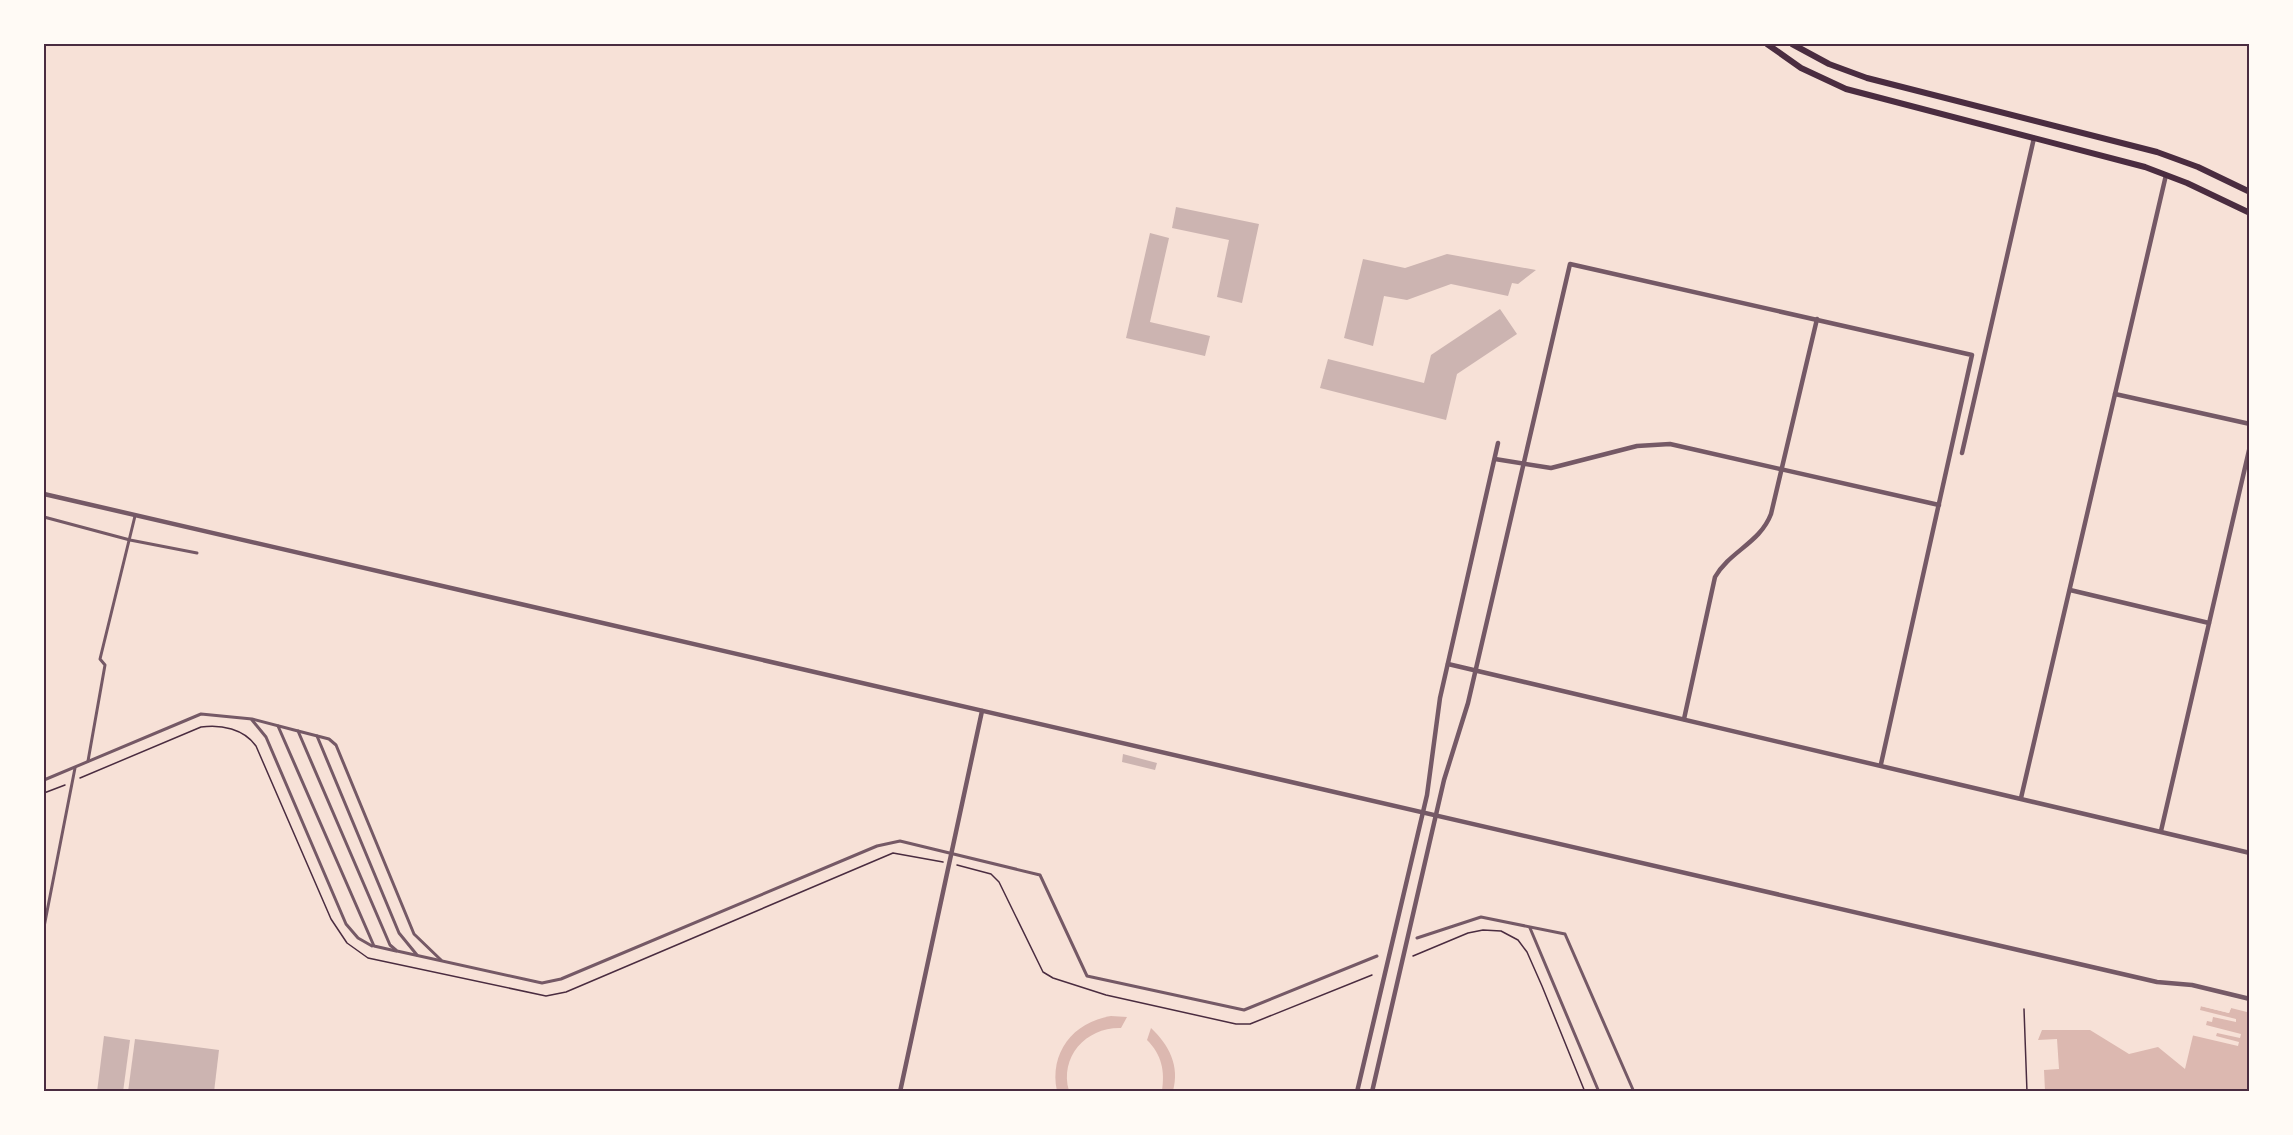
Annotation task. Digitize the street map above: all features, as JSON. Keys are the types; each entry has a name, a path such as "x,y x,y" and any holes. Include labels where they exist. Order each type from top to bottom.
{"main road":[{"path":"1767,44 1810,73 1846,89 2166,175 2250,213"},
{"path":"1792,44 1829,64 1857,75 2157,152 2250,192"}],"street":[{"path":"1962,453 2034,138"},
{"path":"2021,798 2166,175"},
{"path":"1372,1092 1436,816 1475,671 1570,264 1972,355 1881,764"},
{"path":"1684,719 1715,577 1727,560 1753,542 1767,526 1817,319"},
{"path":"2115,394 2250,424"},
{"path":"1357,1092 1423,813 1440,698 1498,443"},
{"path":"1495,459 1523,465 1565,466 1655,443 1686,446 1939,506"},
{"path":"2161,831 2250,446"},
{"path":"44,494 2157,982 2192,985 2250,999"},
{"path":"88,762 105,665 100,659 135,516"},
{"path":"44,517 130,540 197,553"},
{"path":"2070,590 2209,623"},
{"path":"1448,664 2250,852"},
{"path":"900,1092 982,711"},
{"path":"44,780 201,714 252,719 332,741 336,745 414,934 442,961"},
{"path":"252,719 266,737 346,924 358,938 374,946 542,983 552,982 885,843 908,842 1040,875 1087,976 1244,1010 1377,956"},
{"path":"278,726 374,946"},
{"path":"298,731 383,934 397,951"},
{"path":"317,736 399,933 419,956"},
{"path":"44,927 75,768"},
{"path":"1417,938 1481,917 1565,934 1634,1092"},
{"path":"1530,928 1599,1092"}],"path":[{"path":"44,793 201,727 216,726 240,732 249,737 256,746 331,919 351,946 368,958 546,996 566,992 893,853 991,874 999,882 1043,972 1053,978 1106,995 1236,1024 1250,1024 1372,975"},
{"path":"1413,956 1468,933 1483,930 1501,931 1518,940 1527,952 1542,986 1585,1092"},
{"path":"2024,1009 2027,1092"}],"shaded area":[{"path":"2200,1006 2229,1013 2231,1008 2247,1012 2250,1016 2249,1091 2045,1091 2044,1070 2059,1069 2057,1039 2038,1040 2042,1030 2090,1030 2129,1054 2158,1047 2185,1069"},
{"path":"1111,1016 1127,1017 1121,1028 1097,1032 1079,1046 1068,1066 1069,1091 1057,1091 1055,1077 1057,1064 1067,1042 1085,1025"},
{"path":"1151,1028 1171,1056 1175,1073 1173,1091 1162,1091 1163,1077 1159,1057 1147,1040"}],"pier":[{"path":"2200,1003 2231,1008 2229,1013 2201,1006 2200,1010 2236,1019 2236,1022 2213,1017 2212,1022 2207,1021 2206,1025 2241,1034 2240,1038 2217,1033 2216,1036 2239,1042 2238,1046 2191,1035"}],"building":[{"path":"1176,207 1259,224 1242,303 1217,297 1229,240 1172,228"},
{"path":"1150,233 1169,238 1150,322 1210,336 1205,356 1126,338"},
{"path":"1447,254 1536,270 1518,284 1512,283 1508,296 1451,284 1407,300 1384,296 1373,346 1344,338 1363,259 1405,268"},
{"path":"1500,309 1517,334 1457,374 1446,420 1320,388 1328,359 1424,383 1431,355"},
{"path":"1123,754 1157,763 1155,770 1122,762"},
{"path":"104,1036 130,1040 123,1092 97,1092"},
{"path":"135,1039 219,1050 214,1092 128,1092"}]}
